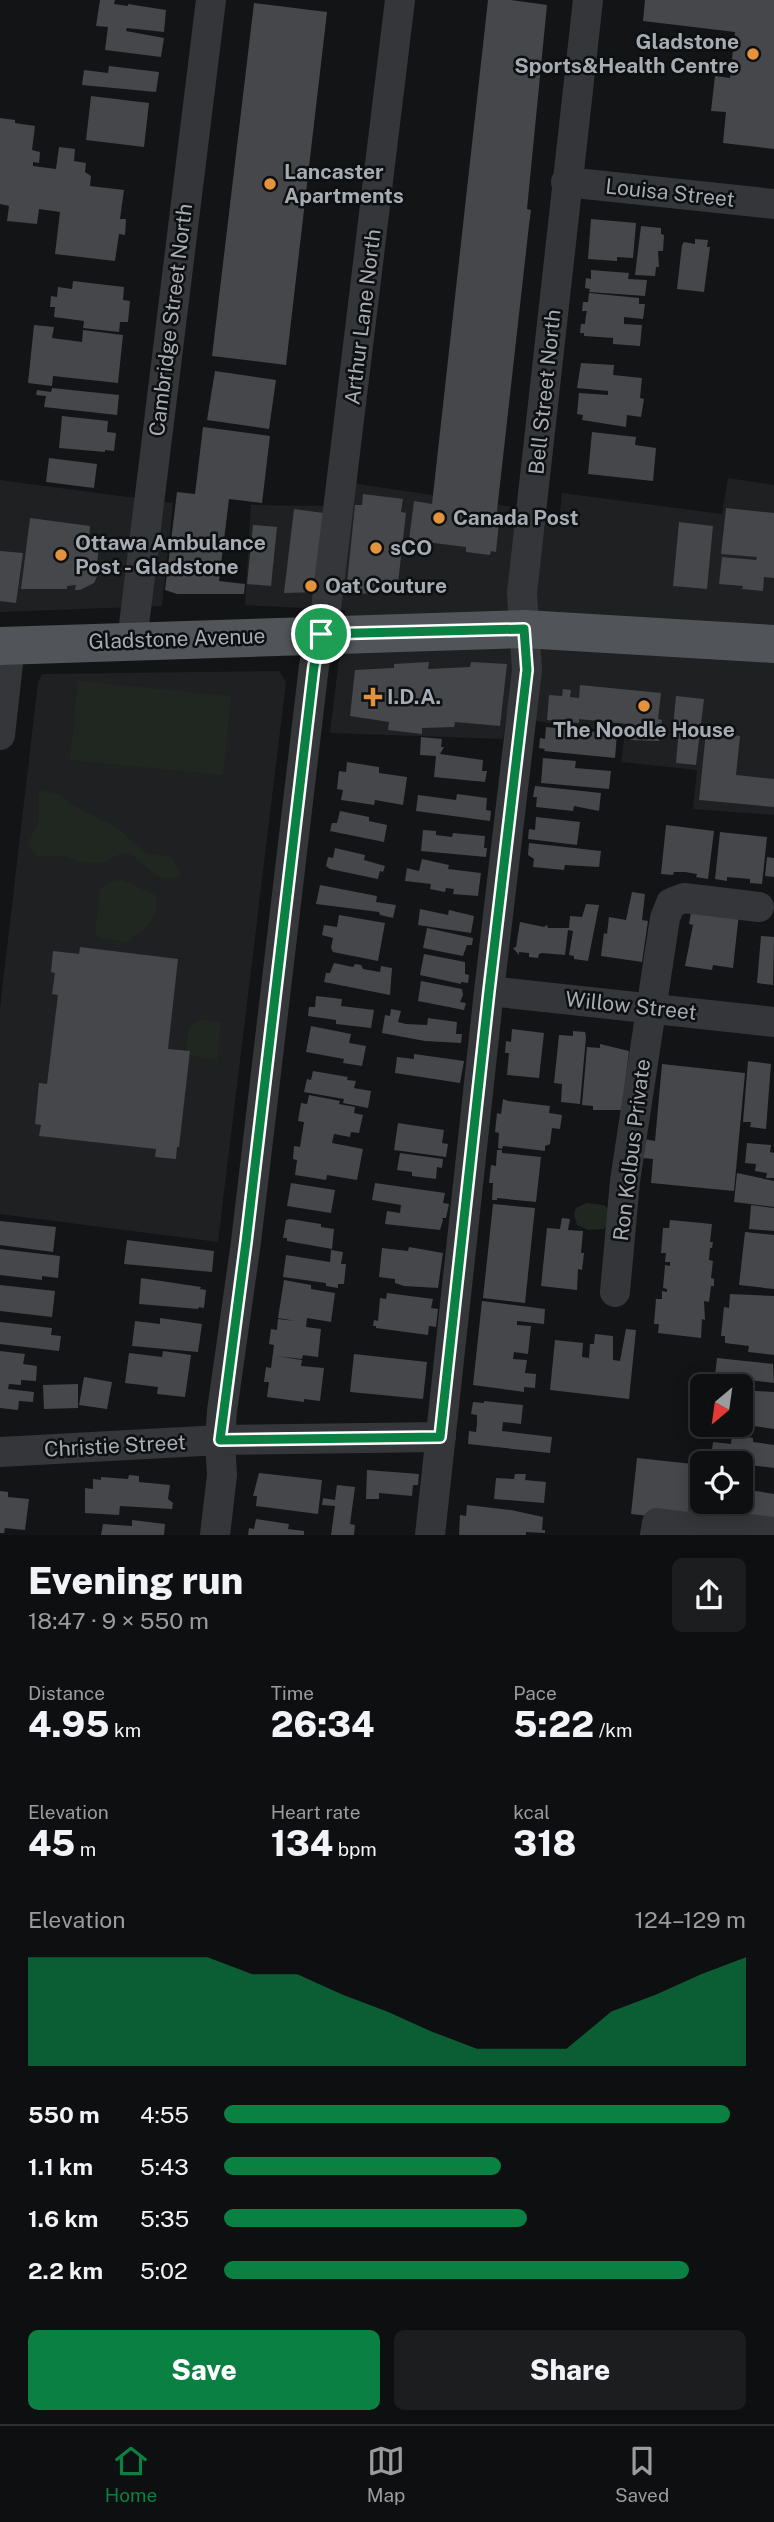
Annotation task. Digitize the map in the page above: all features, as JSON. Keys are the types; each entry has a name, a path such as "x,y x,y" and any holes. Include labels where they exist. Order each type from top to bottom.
{"main road":[{"name":"Gladstone Avenue","path":"5,645 524,629 774,644"}],"street":[{"name":"Cambridge Street North","path":"132,641 211,0"},
{"name":"Arthur Lane North","path":"215,1535 222,1475 220,1440 314,666 326,609 374,233 400,0"},
{"name":"Bell Street North","path":"430,1535 527,670 522,593 588,0"},
{"name":"Louisa Street","path":"566,182 774,204"},
{"path":"0,735 5,645"},
{"name":"Ron Kolbus Private","path":"615,1292 625,1181 665,918 671,903 684,898 759,907"},
{"name":"Willow Street","path":"489,991 774,1022"},
{"name":"Christie Street","path":"0,1452 220,1440 440,1437"},
{"path":"656,1535 657,1523 695,1528 701,1514"},
{"path":"709,1514 774,1532"}],"shaded area":[{"path":"728,478 774,485 774,815 693,809 697,770 621,762 625,733 506,717 503,739 330,733 345,610 245,605 251,505 333,506 337,481 560,514 562,493 722,514"},
{"path":"0,480 173,503 162,606 0,612"},
{"path":"279,671 286,682 218,1242 0,1214 0,1008 38,682 42,674"},
{"path":"78,681 231,696 223,775 70,760"},
{"path":"39,790 62,795 70,804 114,826 148,854 171,856 181,876 158,876 126,853 93,863 61,856 39,857 30,848 29,842 39,820"},
{"path":"121,880 156,895 156,911 150,922 128,942 98,938 95,933 100,889"},
{"path":"201,1019 221,1022 217,1060 186,1053 189,1027"},
{"path":"586,1203 604,1205 608,1209 608,1224 604,1229 588,1230 577,1225 574,1214 576,1208"}],"building":[{"path":"100,0 115,0 114,4 166,10 164,32 127,28 126,31 164,38 161,57 105,50 108,27 96,26"},
{"path":"488,0 547,5 527,209 531,210 497,511 500,512 496,552 491,551 490,555 466,552 466,547 409,540 414,501 432,504"},
{"name":"Gladstone Sports&Health Centre","path":"645,0 774,0 774,149 723,143 726,112 711,111 715,76 730,78 735,32 643,21"},
{"name":"Lancaster Apartments","path":"254,3 327,12 286,365 212,356"},
{"path":"109,66 159,72 156,92 82,85 84,70 108,73"},
{"path":"91,96 149,103 144,147 86,140"},
{"path":"0,118 35,126 32,150 40,152 39,163 33,162 33,166 56,169 59,147 75,149 74,161 86,163 85,172 91,176 90,186 124,190 120,219 126,219 125,235 119,234 115,261 55,254 60,212 39,209 37,224 7,221 9,206 0,204"},
{"path":"591,219 636,223 633,258 617,257 617,261 588,259"},
{"path":"641,226 661,228 661,234 664,235 663,251 658,251 659,267 656,267 655,276 635,275"},
{"path":"695,239 708,240 707,247 710,247 704,292 677,289 682,245 684,242 695,244"},
{"path":"591,270 629,273 628,279 647,280 645,296 589,292 590,289 585,288 586,278 591,279"},
{"path":"73,281 124,287 123,300 130,301 128,322 120,322 119,332 83,328 84,321 54,317 55,307 50,307 51,296 57,297 58,287 72,289"},
{"path":"589,293 639,298 639,304 645,304 643,319 624,317 624,324 642,325 640,346 613,344 613,338 584,336 584,333 580,333 587,311 582,311 583,302 588,302"},
{"path":"34,325 54,327 52,338 82,342 83,330 123,335 118,383 53,376 52,386 28,383"},
{"path":"581,363 614,365 613,375 642,378 640,398 644,399 641,417 627,415 626,427 582,420 583,415 577,414 579,393 608,395 608,391 577,388"},
{"path":"215,371 276,380 269,429 207,420"},
{"path":"52,388 119,395 117,415 44,407 46,396 36,395 37,390 51,392"},
{"path":"62,416 108,421 107,432 116,433 114,451 59,448"},
{"path":"203,427 270,436 262,503 229,499 219,581 245,584 244,594 177,594 165,590 177,492 195,494"},
{"path":"592,432 636,437 635,445 656,448 653,481 588,474"},
{"path":"49,458 97,464 94,488 46,482"},
{"name":"sCO","path":"363,494 403,499 401,512 406,513 397,592 356,594 347,583 355,505 362,505"},
{"path":"726,508 774,513 774,578 764,577 763,591 719,584 722,557 756,560 757,557 721,554"},
{"path":"294,509 331,514 321,592 284,593"},
{"name":"Ottawa Ambulance Post - Gladstone","path":"30,518 90,526 89,538 100,539 96,571 99,572 94,583 80,590 75,590 76,585 67,586 67,589 21,589"},
{"path":"679,522 713,526 707,589 673,586"},
{"path":"253,525 277,527 271,586 247,584"},
{"path":"0,551 23,553 16,603 0,601"},
{"path":"429,662 428,669 470,667 471,662 507,664 500,726 455,722 454,727 422,728 422,734 388,730 389,722 350,716 355,670 394,668 394,664"},
{"path":"580,685 661,693 658,719 662,720 659,741 630,740 632,725 628,724 579,719 579,723 547,720 549,695 562,696 563,689 571,690 570,697 579,698"},
{"path":"676,696 704,699 696,765 676,763 679,727 673,727"},
{"path":"546,727 617,734 615,758 544,751 545,749 539,748 540,738 545,739"},
{"path":"706,732 740,736 736,775 774,779 774,807 699,800"},
{"path":"421,737 442,739 441,747 444,747 440,754 483,760 482,771 487,771 485,782 434,777 436,756 420,755"},
{"path":"543,758 576,761 575,768 611,771 609,789 541,783"},
{"path":"347,762 379,767 379,773 407,777 403,805 375,800 374,805 341,800 343,790 337,789 339,771 346,772"},
{"path":"535,786 601,793 599,811 574,806 573,811 536,807 537,797 533,797"},
{"path":"457,794 487,798 486,810 491,811 490,821 416,811 418,795 456,800"},
{"path":"340,811 369,817 369,821 387,825 384,842 330,831 332,823 337,823"},
{"path":"536,817 580,822 577,845 528,839 529,829 535,830"},
{"path":"666,825 714,831 708,879 685,872 661,874"},
{"path":"423,830 452,837 453,833 485,836 486,857 421,851"},
{"path":"720,832 767,837 762,884 750,883 750,879 715,879"},
{"path":"529,843 601,851 599,867 565,865 564,870 533,867 534,859 528,855"},
{"path":"335,848 365,855 364,860 385,866 383,872 380,871 378,879 330,869 326,866 328,857 333,858"},
{"path":"767,857 774,858 774,877 765,876"},
{"path":"422,859 449,865 448,869 481,873 478,896 453,894 454,889 446,888 445,892 430,889 431,884 405,881 407,868 419,871"},
{"path":"320,885 377,896 376,902 396,905 393,918 380,915 379,912 316,904"},
{"path":"632,892 645,894 642,920 648,921 642,962 601,956 609,917 626,920"},
{"path":"586,904 599,905 588,961 574,959 574,956 569,955 573,931 568,930 565,955 542,953 538,958 529,957 529,953 519,952 519,955 513,948 516,947 520,922 544,927 547,925 548,928 569,928 570,916 582,917"},
{"path":"692,907 739,913 733,968 713,965 712,970 685,966 693,925 689,924"},
{"path":"420,909 448,915 449,910 474,916 471,933 418,925"},
{"path":"339,915 385,923 378,961 333,952 333,938 322,935 324,925 337,927"},
{"path":"427,928 473,938 472,945 467,945 463,956 423,948"},
{"path":"761,936 774,937 773,985 757,983"},
{"path":"80,947 178,959 168,1049 190,1051 176,1159 155,1157 156,1149 39,1136 41,1125 35,1124 39,1083 47,1084 58,995 52,994 55,973 51,972 53,951 79,954"},
{"path":"424,954 465,962 465,974 469,975 468,983 461,984 420,975"},
{"path":"334,963 353,967 355,964 361,965 363,969 380,972 381,966 392,968 390,995 324,982 326,973 330,973"},
{"path":"421,981 462,989 460,1002 466,1003 464,1010 418,1001"},
{"path":"316,996 342,999 341,1006 374,1010 371,1028 336,1024 336,1020 308,1016 309,1007 315,1007"},
{"path":"391,1009 401,1011 398,1022 406,1024 427,1025 428,1018 457,1022 456,1034 462,1034 461,1043 425,1041 382,1033 385,1015 390,1016"},
{"path":"311,1026 351,1034 349,1043 366,1046 362,1066 343,1063 344,1059 306,1052"},
{"path":"512,1029 544,1033 539,1078 507,1075 509,1053 505,1053 506,1041 511,1042"},
{"path":"573,1031 585,1032 586,1037 580,1104 561,1102 562,1084 554,1083 559,1035 573,1036"},
{"path":"600,1044 629,1051 622,1110 593,1110 593,1106 582,1105 587,1047 600,1048"},
{"path":"414,1054 464,1061 460,1083 395,1073 397,1057 414,1059"},
{"path":"748,1061 771,1064 766,1129 750,1127 751,1122 743,1122"},
{"path":"662,1064 745,1073 734,1191 651,1183 653,1159 642,1158 644,1139 655,1141"},
{"path":"313,1071 348,1077 347,1080 356,1081 354,1088 371,1091 368,1108 343,1103 344,1099 304,1092 307,1079 311,1080"},
{"path":"309,1095 340,1101 339,1104 355,1107 354,1113 363,1115 359,1133 351,1132 350,1137 334,1134 332,1143 363,1149 357,1180 327,1175 326,1180 295,1175 297,1160 293,1159 294,1146 300,1147 304,1122 298,1121 301,1103 307,1104"},
{"path":"503,1099 550,1106 549,1113 562,1115 560,1129 552,1128 550,1144 545,1146 545,1151 503,1146 502,1149 498,1148 499,1133 495,1132 497,1113 501,1114"},
{"path":"398,1123 444,1130 442,1143 448,1144 446,1157 394,1150"},
{"path":"747,1143 771,1145 770,1152 774,1153 774,1178 766,1178 767,1173 755,1171 756,1164 745,1163"},
{"path":"497,1150 502,1150 502,1153 541,1157 536,1202 497,1198 492,1200 493,1183 489,1183 491,1165 496,1166"},
{"path":"400,1153 443,1159 442,1168 437,1167 436,1179 412,1176 412,1172 397,1170"},
{"path":"737,1173 774,1181 774,1207 734,1202"},
{"path":"291,1183 335,1190 331,1213 287,1206"},
{"path":"375,1183 445,1193 443,1203 449,1204 440,1230 385,1224 387,1211 400,1213 401,1205 372,1200"},
{"path":"493,1204 535,1208 525,1303 483,1298"},
{"path":"751,1205 774,1208 774,1231 749,1229"},
{"path":"562,1218 570,1219 568,1230 583,1231 581,1253 584,1253 582,1270 578,1269 577,1290 541,1286 547,1228 560,1229"},
{"path":"286,1220 334,1229 332,1249 287,1241 287,1238 283,1238"},
{"path":"670,1220 712,1224 710,1242 713,1242 709,1260 713,1261 711,1278 714,1279 714,1286 711,1286 709,1302 704,1301 705,1320 702,1319 701,1338 658,1333 659,1324 654,1324 656,1299 662,1299 662,1291 667,1292 667,1289 663,1288 665,1265 670,1266 670,1262 665,1262 666,1253 661,1253 663,1228 669,1228"},
{"path":"0,1221 56,1227 53,1252 0,1245"},
{"path":"745,1232 774,1235 774,1289 739,1285"},
{"path":"127,1240 214,1251 212,1272 124,1264"},
{"path":"409,1247 443,1253 438,1288 404,1286 395,1283 395,1279 379,1277 382,1248 408,1251"},
{"path":"0,1249 60,1256 58,1278 42,1276 42,1280 0,1275"},
{"path":"331,1250 343,1252 341,1264 346,1264 344,1284 338,1284 338,1288 326,1286 326,1283 283,1277 286,1255 330,1262"},
{"path":"141,1278 201,1287 200,1289 206,1290 204,1308 139,1304"},
{"path":"284,1280 335,1293 331,1322 307,1318 306,1327 321,1329 318,1357 303,1355 302,1359 276,1356 302,1360 301,1366 324,1368 320,1401 304,1399 304,1402 267,1397 269,1382 264,1382 266,1367 271,1368 274,1345 269,1344 271,1329 277,1330 278,1319 296,1321 278,1318"},
{"path":"0,1285 55,1291 52,1317 0,1311"},
{"path":"387,1293 433,1299 431,1308 438,1309 436,1327 429,1326 428,1335 373,1326 374,1320 378,1321 380,1298 386,1299"},
{"path":"730,1294 774,1296 774,1355 748,1352 749,1346 725,1343 725,1336 721,1336 724,1307 729,1308"},
{"path":"482,1301 545,1309 544,1324 517,1321 517,1325 531,1326 528,1354 514,1352 513,1359 527,1360 525,1373 536,1374 535,1388 524,1387 524,1392 473,1385"},
{"path":"160,1318 202,1324 198,1352 132,1346 135,1321 160,1324"},
{"path":"0,1322 52,1328 51,1335 61,1336 59,1351 0,1344"},
{"path":"626,1329 636,1330 629,1399 550,1390 555,1340 583,1343 582,1357 589,1358 590,1344 594,1344 595,1334 613,1336 613,1360 620,1361"},
{"path":"0,1351 25,1354 23,1364 37,1366 36,1381 21,1380 21,1385 9,1384 8,1389 34,1392 33,1402 19,1401 18,1410 0,1408"},
{"path":"163,1351 191,1355 185,1397 157,1394 158,1387 125,1383 129,1353 162,1357"},
{"path":"354,1354 427,1362 423,1399 350,1392"},
{"path":"717,1358 773,1364 774,1383 753,1381 753,1374 715,1374"},
{"path":"84,1377 112,1382 107,1409 79,1405"},
{"path":"78,1384 78,1408 44,1409 43,1385"},
{"path":"753,1391 774,1392 774,1429 753,1426"},
{"path":"473,1402 523,1405 521,1424 503,1422 502,1431 552,1437 550,1453 468,1444 469,1431 476,1432 477,1424 477,1415 471,1414"},
{"path":"732,1437 746,1437 753,1438 753,1442 774,1445 774,1468 753,1466 753,1451 712,1451 713,1442 731,1444"},
{"path":"637,1458 690,1464 687,1520 631,1514"},
{"path":"367,1470 419,1474 418,1485 413,1485 412,1496 379,1493 379,1499 366,1499"},
{"path":"259,1473 322,1480 318,1514 256,1506 257,1496 253,1496"},
{"path":"515,1474 526,1474 525,1480 546,1482 544,1503 494,1499 496,1478 514,1479"},
{"path":"129,1475 139,1476 139,1482 170,1485 168,1499 173,1503 172,1509 120,1506 119,1515 85,1513 85,1488 93,1489 93,1479 128,1479"},
{"path":"337,1485 355,1487 350,1524 355,1525 354,1535 331,1535 335,1506 322,1505 323,1498 335,1500"},
{"path":"0,1491 8,1492 8,1497 29,1499 25,1530 5,1528 4,1533 0,1533"},
{"path":"753,1491 756,1491 774,1494 774,1519 737,1514 753,1514"},
{"path":"467,1505 543,1517 542,1530 545,1530 545,1533 459,1535 460,1515 466,1516"},
{"path":"256,1519 289,1524 288,1529 304,1531 304,1535 248,1535 249,1528 254,1529"},
{"path":"132,1520 165,1524 164,1535 101,1535 103,1524 132,1526"}],"place":[{"name":"Gladstone Sports&Health Centre","path":"753,54"},
{"name":"Lancaster Apartments","path":"270,184"},
{"name":"Canada Post","path":"439,518"},
{"name":"sCO","path":"376,548"},
{"name":"Ottawa Ambulance Post - Gladstone","path":"61,555"},
{"name":"Oat Couture","path":"311,586"},
{"name":"I.D.A.","path":"373,697"},
{"name":"The Noodle House","path":"644,706"}],"route":[{"path":"524,629 527,670 440,1437 220,1440 314,666 321,634 524,629"}]}
